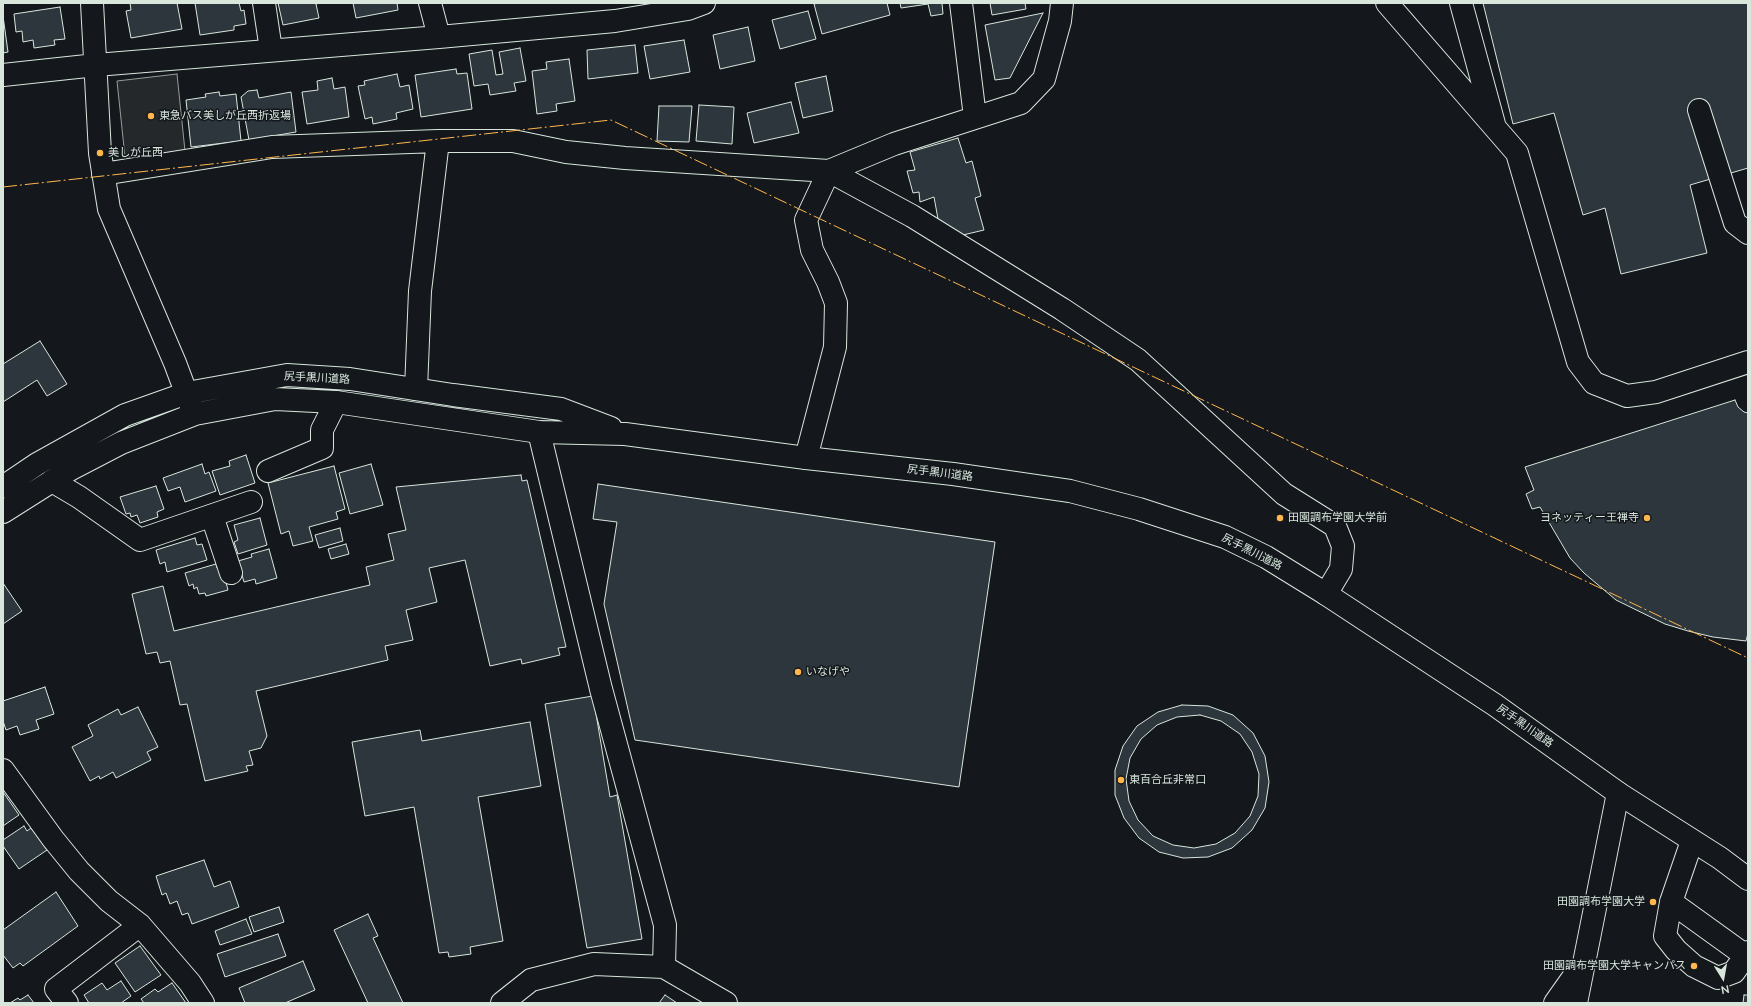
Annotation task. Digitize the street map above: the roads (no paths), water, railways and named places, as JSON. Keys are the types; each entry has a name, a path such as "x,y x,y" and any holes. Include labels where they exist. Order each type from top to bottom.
{"street":[{"path":"92,3 96,65 96,107 103,174 109,209 187,393 194,414"},
{"path":"264,3 271,50"},
{"path":"430,3 439,37"},
{"path":"3,75 96,65 615,21 688,9 704,3"},
{"path":"961,3 975,117"},
{"path":"806,458 835,348 836,303 828,282 812,250 806,220 829,171 894,144 1021,103 1044,79 1060,21 1062,3"},
{"path":"1387,3 1517,153 1578,362 1594,383 1627,396 1656,392 1748,362"},
{"path":"1461,3 1495,129"},
{"path":"1699,110 1735,223 1748,233"},
{"path":"103,174 272,147 438,141 513,141 566,152 625,158 829,171 912,216 1062,309 1138,360 1284,494 1335,526 1343,546 1340,569 1326,594"},
{"path":"416,389 420,291 438,141"},
{"name":"尻手黒川道路","path":"3,487 37,464 125,415 187,393 287,375 350,379 561,409 625,434"},
{"name":"尻手黒川道路","path":"3,512 52,481 121,443 194,414 275,399 336,402 539,432 625,434 806,458 961,475 1070,491 1226,537 1266,557 1326,594 1495,705 1618,793 1748,879"},
{"path":"268,471 322,448 322,430 336,402"},
{"path":"539,432 602,689 665,925 664,967"},
{"path":"52,481 79,497 140,540 251,502"},
{"path":"212,516 231,573"},
{"path":"3,770 79,871 109,901 140,925 190,983 203,1003"},
{"path":"1576,1003 1618,793"},
{"path":"1671,902 1747,954 1734,972 1718,978 1694,966 1676,950 1665,936 1671,902 1692,841"},
{"path":"67,1003 56,989 140,925"},
{"path":"502,1003 531,980 594,964 664,967 726,1003"},
{"path":"1555,1003 1583,964"}],"place":[{"name":"東急バス美しが丘西折返場","path":"151,116"},
{"name":"美しが丘西","path":"100,153"},
{"name":"田園調布学園大学前","path":"1280,518"},
{"name":"ヨネッティー王禅寺","path":"1647,518"},
{"name":"いなげや","path":"798,672"},
{"name":"東百合丘非常口","path":"1121,780"},
{"name":"田園調布学園大学","path":"1653,902"},
{"name":"田園調布学園大学キャンパス","path":"1694,966"}]}
